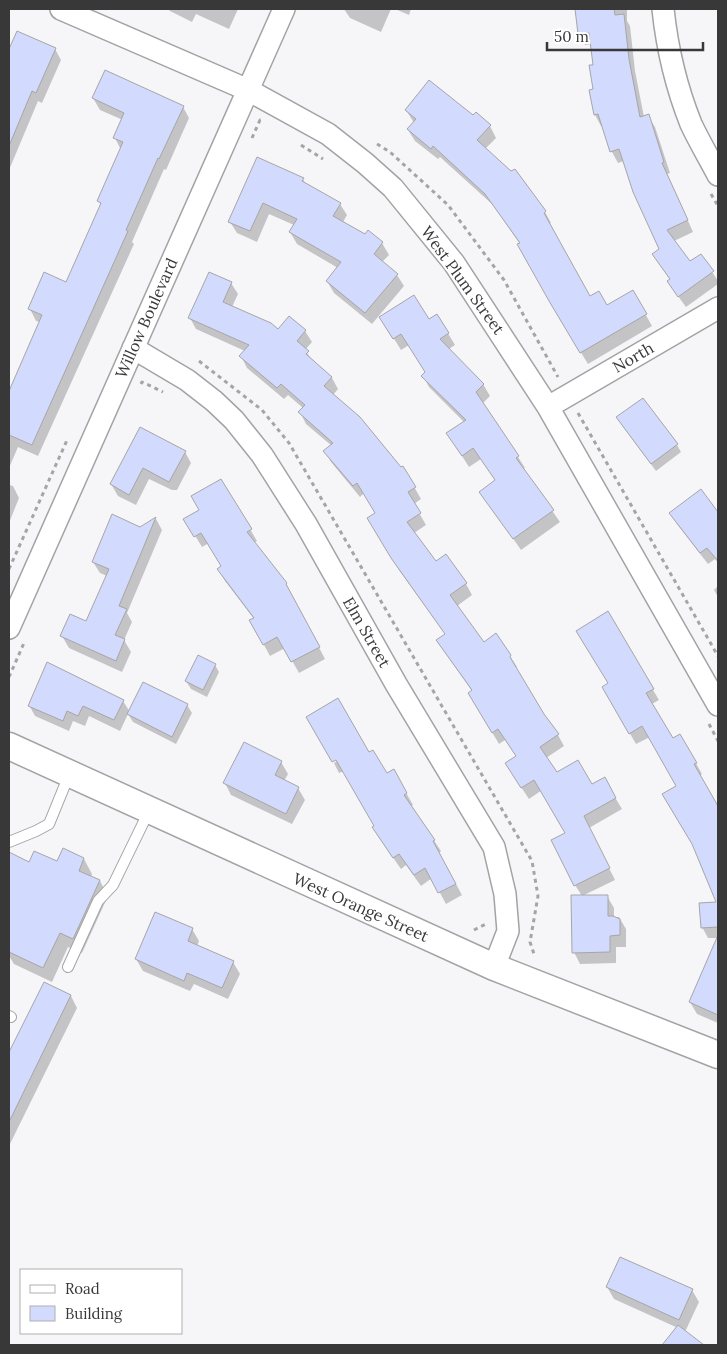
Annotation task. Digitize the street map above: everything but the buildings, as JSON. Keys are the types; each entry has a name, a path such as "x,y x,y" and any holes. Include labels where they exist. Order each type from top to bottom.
{"street":[{"name":"West Plum Street","path":"62,9 248,90 328,134 393,188 454,263 548,407 718,705"},
{"name":"Willow Boulevard","path":"17,634 133,348 284,9"},
{"path":"662,9 668,45 691,124 718,175"},
{"name":"North","path":"548,407 718,308"},
{"name":"Elm Street","path":"133,348 186,380 214,401 234,420 262,455 306,524 396,684 494,846 505,894 508,931 494,967"},
{"name":"West Orange Street","path":"9,746 69,775 494,967 718,1055"}],"lane":[{"path":"9,842 49,824 69,775"},
{"path":"68,967 98,901 113,885 149,811"}],"path":[{"path":"260,120 268,125"},
{"path":"294,141 327,161"},
{"path":"138,391 142,382 165,393"},
{"path":"568,395 718,656"},
{"path":"9,676 17,634"},
{"path":"708,724 718,741"},
{"path":"474,930 485,925 490,917"}]}
